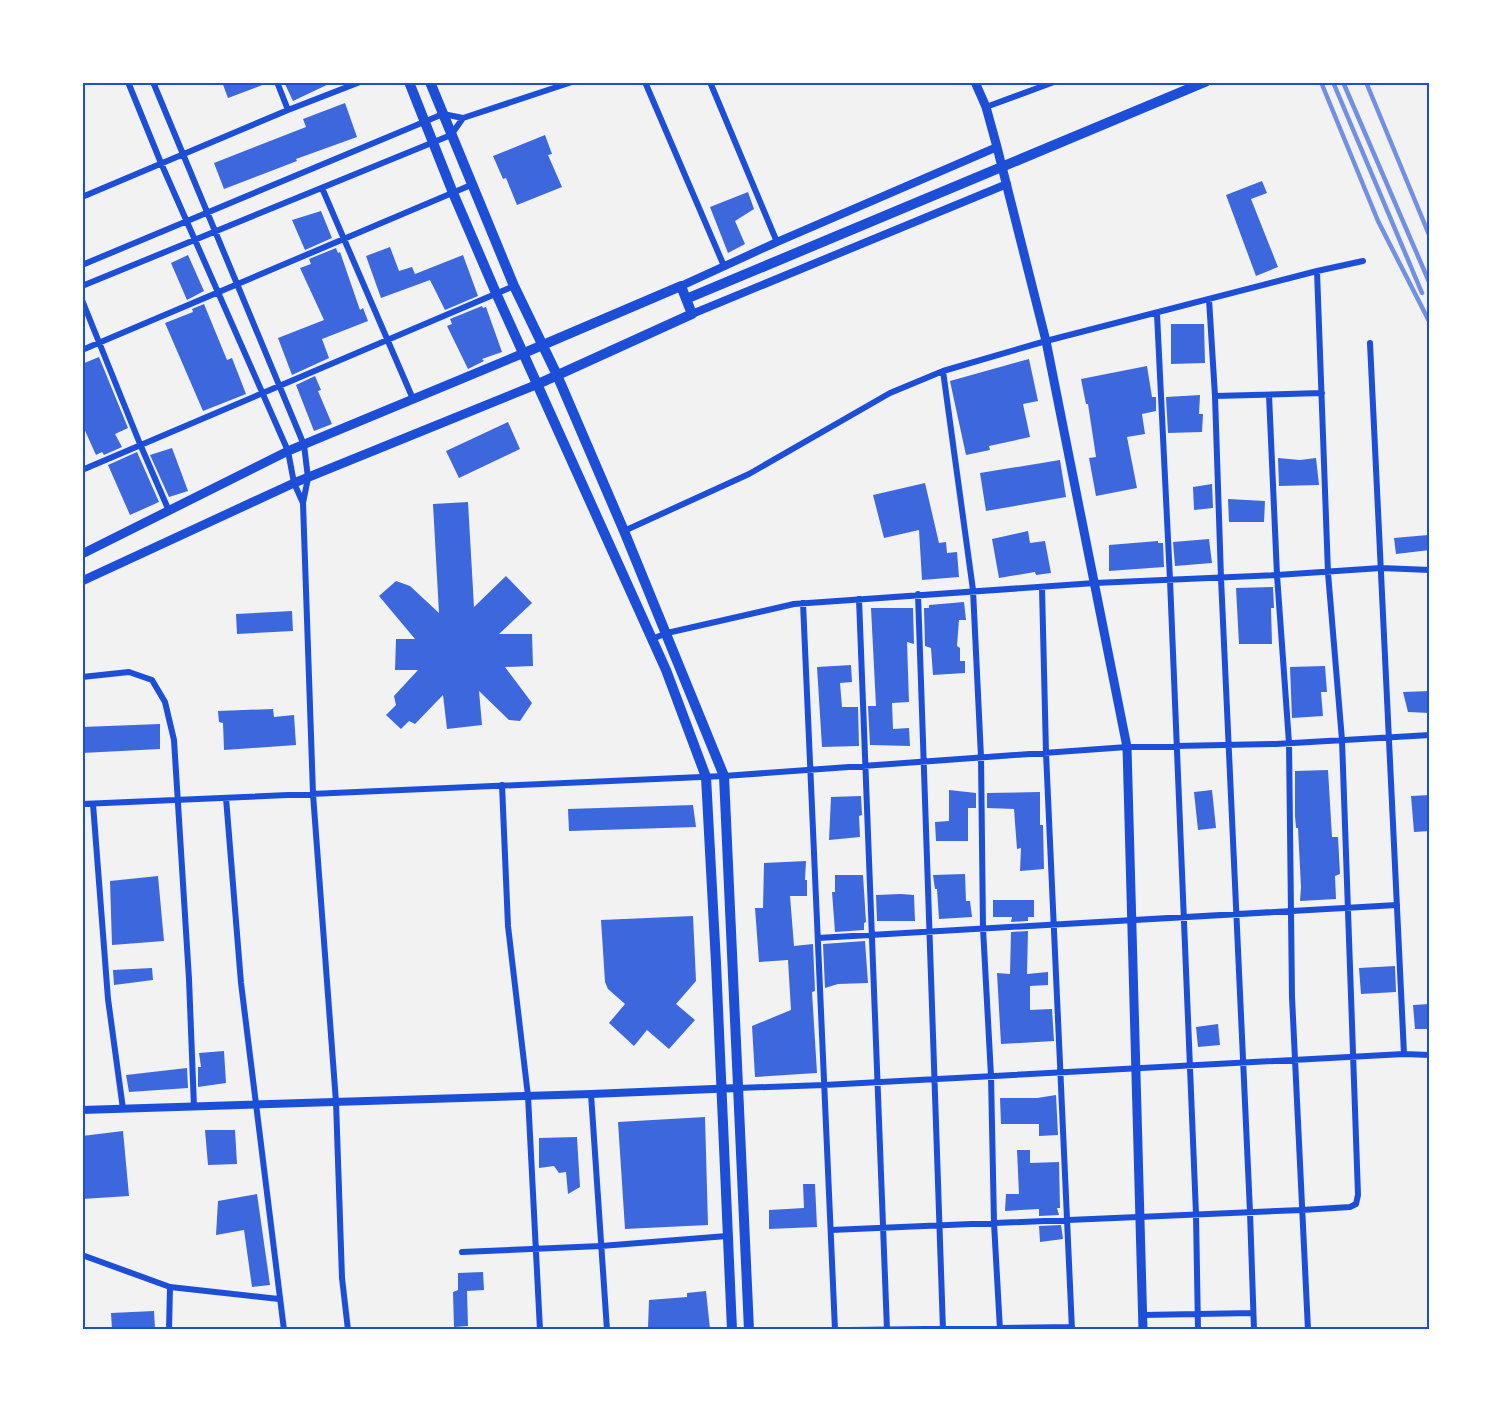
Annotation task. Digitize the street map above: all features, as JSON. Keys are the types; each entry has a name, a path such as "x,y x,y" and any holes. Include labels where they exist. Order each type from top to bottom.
{"main road":[{"path":"409,82 496,293 666,670 706,777 732,1329"},
{"path":"430,82 514,286 557,375 624,531 724,776 749,1329"},
{"path":"975,82 986,107 997,147 1046,341 1127,747 1143,1329"},
{"path":"686,299 1205,82"},
{"path":"82,554 288,451 681,286 692,314 538,384 294,483 82,581"}],"street":[{"path":"128,82 161,163 288,451 294,483 303,503"},
{"path":"153,82 304,445 308,478 303,503 313,794 336,1102 342,1278 348,1329"},
{"path":"277,82 288,110"},
{"path":"82,197 360,82"},
{"path":"82,265 443,114 463,118 572,82"},
{"path":"645,82 724,266"},
{"path":"710,82 777,242"},
{"path":"986,107 1054,82"},
{"path":"82,286 451,135 463,118"},
{"path":"681,286 997,147"},
{"path":"692,314 1006,184"},
{"path":"82,350 471,185"},
{"path":"322,188 414,399"},
{"path":"624,531 749,474 890,393 943,371 1046,341 1363,261"},
{"path":"831,1230 1302,1210 1350,1207 1356,1204 1358,1194 1355,1056 1347,908 1342,740 1328,573 1317,271"},
{"path":"82,470 514,286"},
{"path":"1209,299 1254,1329"},
{"path":"82,300 169,511"},
{"path":"1157,314 1190,1065 1198,1329"},
{"path":"1370,343 1404,1054"},
{"path":"943,371 973,590 981,758 983,928 1000,1329"},
{"path":"1215,396 1322,393"},
{"path":"1269,395 1277,575 1289,743 1295,1060 1308,1329"},
{"path":"652,639 667,633 803,603 1095,583 1328,573 1381,568 1430,570"},
{"path":"850,1329 1072,1328 1046,753 1042,588"},
{"path":"918,594 943,1329"},
{"path":"860,599 887,1329"},
{"path":"803,603 835,1329"},
{"path":"82,677 129,672 152,680 165,702 174,740 179,800 194,1107"},
{"path":"82,804 706,777 1127,747 1289,743 1430,735"},
{"path":"502,785 508,926 528,1096 540,1329"},
{"path":"226,798 241,983 284,1329"},
{"path":"93,804 108,999 123,1109"},
{"path":"818,938 1397,904"},
{"path":"82,1110 824,1085 1355,1056 1430,1055"},
{"path":"591,1094 607,1329"},
{"path":"462,1252 601,1246 727,1236"},
{"path":"82,1255 170,1287 279,1299"},
{"path":"169,1329 170,1287"},
{"path":"1143,1315 1253,1313"}],"building":[{"path":"222,82 265,82 265,84 228,98"},
{"path":"284,82 333,82 293,101"},
{"path":"345,103 357,137 224,189 214,163 306,127 303,119"},
{"path":"545,135 552,154 548,155 562,187 517,205 506,178 503,179 493,156"},
{"path":"1262,181 1267,193 1251,199 1278,267 1256,276 1226,195"},
{"path":"748,192 754,209 735,221 745,244 728,253 710,207"},
{"path":"321,211 332,238 305,250 292,220"},
{"path":"390,247 399,271 412,267 415,274 463,255 478,296 445,310 430,280 381,298 366,256"},
{"path":"336,248 338,253 340,252 360,310 363,308 368,321 322,339 329,358 292,375 278,338 324,320 300,268 311,264 309,259"},
{"path":"188,255 204,291 187,300 171,263"},
{"path":"204,304 227,360 232,358 246,394 203,411 165,323 193,312 192,309"},
{"path":"482,306 486,307 502,352 482,359 484,361 468,369 447,326 452,324 450,319"},
{"path":"1171,324 1204,324 1205,363 1171,364"},
{"path":"99,357 128,428 115,434 122,447 104,455 102,452 96,455 82,424 82,364"},
{"path":"1029,359 1038,401 1023,404 1030,437 989,446 990,450 966,455 950,381"},
{"path":"1147,366 1152,397 1156,397 1156,411 1142,414 1145,434 1127,437 1137,488 1096,496 1089,458 1096,457 1088,404 1086,404 1081,379"},
{"path":"315,376 321,390 318,391 332,424 314,431 296,385"},
{"path":"1200,395 1199,414 1203,414 1202,432 1168,433 1166,397"},
{"path":"508,422 520,449 459,478 446,451"},
{"path":"172,448 188,491 169,497 150,455"},
{"path":"137,452 159,502 130,515 108,465"},
{"path":"1278,458 1300,460 1316,458 1319,485 1279,486"},
{"path":"1060,460 1066,497 986,511 980,473"},
{"path":"925,483 939,543 946,542 947,553 957,552 959,577 922,580 919,530 884,538 873,495"},
{"path":"1212,484 1213,508 1194,510 1193,487"},
{"path":"1228,499 1265,501 1264,522 1229,522"},
{"path":"468,502 474,607 506,576 532,603 499,634 532,634 533,666 505,667 532,703 520,721 509,720 479,691 482,725 447,729 443,695 415,724 409,721 401,729 386,715 396,705 394,696 418,670 395,670 396,639 415,639 379,596 396,581 410,586 439,613 433,504"},
{"path":"1028,531 1030,543 1045,541 1051,573 1036,575 1035,572 999,578 992,539"},
{"path":"1428,535 1430,550 1396,554 1394,538"},
{"path":"1209,539 1212,563 1175,566 1173,542"},
{"path":"1158,541 1158,543 1163,543 1164,567 1109,571 1109,545"},
{"path":"1273,587 1272,644 1239,644 1236,588"},
{"path":"964,602 966,620 959,620 957,646 960,648 960,661 965,661 965,673 933,675 931,648 925,646 924,608 929,608 929,605"},
{"path":"871,608 913,608 914,644 907,642 909,702 892,703 893,729 909,728 910,746 870,745 868,706 876,706"},
{"path":"292,611 293,631 237,634 236,614"},
{"path":"851,665 852,682 840,683 842,707 858,707 859,746 822,747 817,667"},
{"path":"1325,666 1327,692 1321,692 1323,716 1292,718 1290,667"},
{"path":"1430,691 1430,713 1408,712 1403,692"},
{"path":"273,709 274,717 294,715 296,745 224,750 223,723 219,722 218,711"},
{"path":"160,724 160,749 82,753 82,727"},
{"path":"1328,770 1332,837 1338,837 1340,874 1335,876 1336,899 1300,901 1295,771"},
{"path":"949,790 976,793 976,808 968,808 968,841 936,841 935,822 949,821"},
{"path":"1212,790 1216,828 1198,830 1194,792"},
{"path":"1040,792 1044,869 1020,871 1021,848 1017,849 1014,809 987,808 987,793"},
{"path":"1430,795 1430,831 1414,832 1411,796"},
{"path":"861,796 860,837 829,840 831,797"},
{"path":"693,805 696,827 569,831 568,809"},
{"path":"806,861 807,896 790,896 794,946 813,944 815,991 812,992 817,1073 755,1077 752,1026 791,1010 788,960 759,962 755,908 763,908 764,863"},
{"path":"965,874 966,901 970,901 972,917 939,919 937,889 935,889 933,875"},
{"path":"835,875 863,875 866,922 864,930 835,932 832,892 835,892"},
{"path":"158,876 164,941 112,945 110,881"},
{"path":"876,895 914,895 915,921 877,921"},
{"path":"993,900 1034,900 1034,917 1028,917 1028,921 1011,922 1012,917 993,917"},
{"path":"693,916 696,981 676,1004 695,1020 669,1049 647,1030 634,1046 609,1023 625,1004 608,989 605,982 601,920"},
{"path":"1028,931 1027,974 1048,972 1048,985 1030,986 1030,1010 1052,1009 1054,1041 1001,1044 997,973 1010,974 1011,932"},
{"path":"865,941 868,983 838,984 825,988 823,944"},
{"path":"1395,966 1396,992 1361,994 1359,968"},
{"path":"152,968 153,980 114,985 113,970"},
{"path":"1430,1004 1430,1029 1415,1029 1413,1005"},
{"path":"1218,1024 1220,1045 1198,1047 1196,1027"},
{"path":"224,1051 226,1083 198,1087 198,1067 201,1067 199,1053"},
{"path":"187,1068 188,1088 129,1092 126,1075"},
{"path":"1056,1095 1058,1135 1039,1136 1039,1124 1001,1124 1000,1098 1037,1098"},
{"path":"705,1117 708,1225 625,1229 618,1122"},
{"path":"205,1130 235,1130 237,1164 208,1165"},
{"path":"123,1131 129,1196 82,1199 82,1136"},
{"path":"577,1137 580,1187 568,1194 566,1172 559,1173 554,1166 539,1168 539,1138"},
{"path":"1017,1150 1030,1150 1030,1163 1059,1162 1060,1208 1057,1208 1059,1215 1039,1216 1039,1209 1005,1211 1006,1194 1019,1194"},
{"path":"803,1184 815,1184 817,1227 769,1229 769,1210 804,1208"},
{"path":"257,1194 270,1285 252,1287 244,1230 216,1235 218,1201"},
{"path":"1061,1225 1063,1239 1040,1242 1039,1226"},
{"path":"483,1272 484,1290 467,1291 468,1326 454,1327 453,1292 458,1290 458,1273"},
{"path":"706,1291 710,1329 648,1329 649,1300 687,1297 687,1293"},
{"path":"154,1311 155,1329 112,1329 111,1313"}],"railway":[{"path":"1321,82 1378,221 1430,323"},
{"path":"1333,82 1422,293"},
{"path":"1343,82 1430,284"},
{"path":"1366,82 1430,237"}]}
